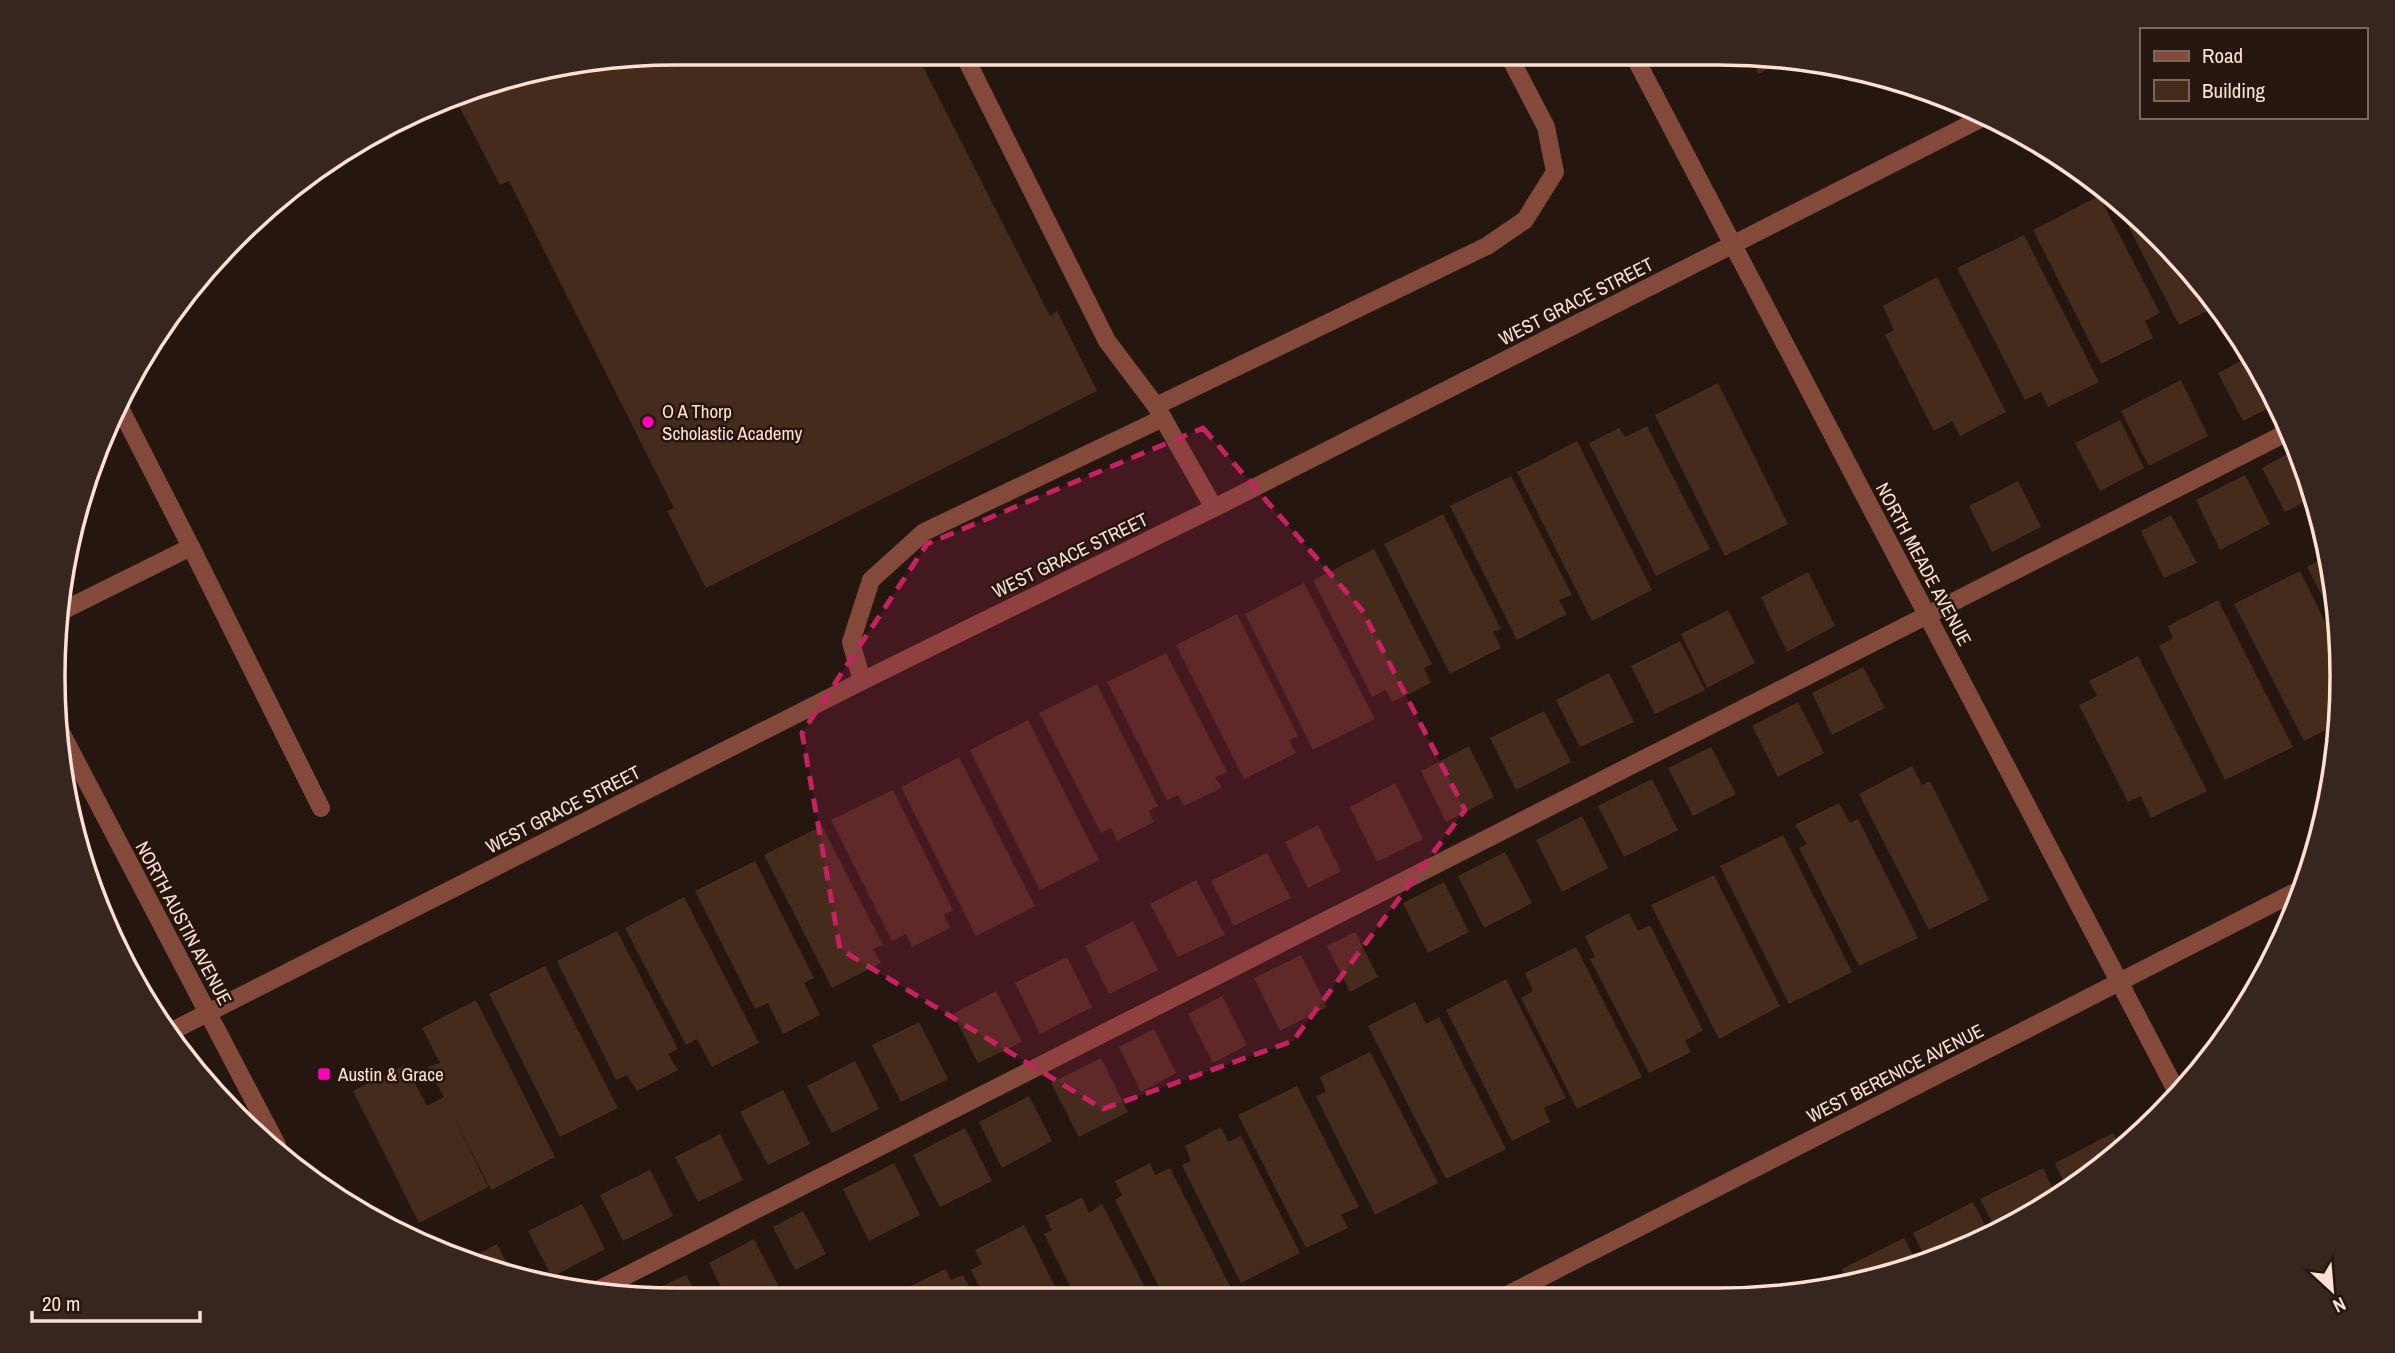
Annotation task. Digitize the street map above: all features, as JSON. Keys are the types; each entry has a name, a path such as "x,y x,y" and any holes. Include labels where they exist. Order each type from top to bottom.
{"street":[{"path":"969,65 1107,341 1160,412 1214,508"},
{"path":"862,681 851,642 871,580 925,531 1487,246 1525,220 1555,172 1546,127 1514,65"},
{"name":"NORTH MEADE AVENUE","path":"1639,65 2173,1085"},
{"name":"WEST GRACE STREET","path":"177,1029 862,681 1214,508 1975,121"},
{"path":"124,415 321,808"},
{"path":"609,1284 2281,436"},
{"path":"69,608 191,547"},
{"name":"NORTH AUSTIN AVENUE","path":"69,748 272,1135"},
{"name":"WEST BERENICE AVENUE","path":"1521,1288 2290,895"}],"highlighted area":[{"path":"1203,428 1362,610 1465,810 1293,1041 1103,1109 840,949 802,733 927,544"}],"building":[{"path":"922,65 1050,316 1057,311 1097,391 706,588 667,511 674,508 509,181 500,185 459,106 480,97 557,77 636,66"},
{"path":"1755,66 1772,67 1759,74"},
{"path":"2098,197 2101,199 2160,313 2145,321 2153,338 2101,364 2033,230"},
{"path":"2125,220 2178,273 2208,310 2179,325"},
{"path":"2024,235 2099,382 2048,407 2041,392 2025,400 1957,268"},
{"path":"1937,277 2006,412 1960,436 1952,421 1934,431 1885,335 1894,330 1883,306"},
{"path":"2242,361 2268,408 2243,421 2218,373"},
{"path":"2181,380 2208,436 2149,466 2121,411"},
{"path":"1718,383 1788,524 1725,556 1655,415"},
{"path":"2120,420 2144,468 2100,491 2075,443"},
{"path":"1647,426 1710,549 1656,576 1589,443 1619,428 1625,437"},
{"path":"1577,441 1652,590 1592,621 1517,472"},
{"path":"2288,453 2304,502 2285,512 2262,468"},
{"path":"2245,475 2270,524 2220,550 2196,500"},
{"path":"1511,476 1572,595 1559,600 1567,614 1517,640 1450,506"},
{"path":"2018,481 2041,527 1992,552 1969,506"},
{"path":"1443,514 1501,629 1493,632 1501,648 1450,674 1384,544"},
{"path":"2171,515 2197,563 2164,578 2141,531"},
{"path":"1374,549 1432,664 1424,668 1431,683 1392,702 1386,690 1372,697 1313,580"},
{"path":"2319,561 2326,602 2307,567"},
{"path":"2300,571 2328,628 2328,729 2304,741 2234,604"},
{"path":"1808,572 1835,626 1787,652 1761,597"},
{"path":"1304,583 1375,719 1313,750 1245,614"},
{"path":"2218,600 2293,747 2225,780 2159,646 2173,638 2168,626"},
{"path":"1728,610 1755,663 1707,688 1681,634"},
{"path":"1237,614 1298,736 1289,740 1296,753 1244,779 1176,645"},
{"path":"1680,641 1705,690 1655,714 1631,666"},
{"path":"1166,653 1227,772 1215,777 1222,788 1184,806 1178,795 1167,800 1107,682"},
{"path":"2138,656 2207,791 2151,818 2141,796 2128,802 2079,705 2097,696 2089,681"},
{"path":"1863,667 1885,708 1832,735 1812,693"},
{"path":"1609,673 1634,722 1580,747 1556,700"},
{"path":"1097,684 1158,806 1149,811 1154,822 1117,841 1111,828 1101,833 1039,713"},
{"path":"1798,702 1824,753 1778,777 1752,726"},
{"path":"1544,711 1571,762 1516,790 1490,738"},
{"path":"1028,720 1099,860 1040,890 970,750"},
{"path":"1469,746 1494,797 1446,822 1421,771"},
{"path":"1711,747 1736,794 1693,816 1668,768"},
{"path":"959,757 1035,906 976,936 901,787"},
{"path":"1912,766 1922,785 1930,781 1989,900 1929,930 1859,794"},
{"path":"1652,779 1678,830 1624,857 1598,806"},
{"path":"1395,783 1423,839 1377,862 1350,807"},
{"path":"893,790 953,910 944,915 950,928 912,947 906,934 892,941 831,820"},
{"path":"1839,803 1850,823 1858,819 1918,938 1859,966 1799,848 1807,844 1795,825"},
{"path":"1582,816 1608,868 1562,892 1536,840"},
{"path":"1318,825 1341,871 1308,888 1285,842"},
{"path":"822,826 883,945 873,949 881,963 832,988 764,855"},
{"path":"1783,835 1852,972 1789,1004 1720,866"},
{"path":"1505,852 1532,903 1484,928 1458,876"},
{"path":"1267,853 1291,898 1234,926 1211,881"},
{"path":"755,861 814,978 804,983 820,1015 783,1034 768,1003 755,1009 695,891"},
{"path":"1714,875 1780,1006 1719,1039 1651,905"},
{"path":"1196,880 1225,935 1178,957 1150,904"},
{"path":"1444,882 1469,932 1428,953 1403,903"},
{"path":"684,897 759,1043 712,1067 697,1039 686,1045 625,928"},
{"path":"1629,913 1638,931 1650,925 1703,1030 1685,1041 1691,1052 1649,1073 1590,959 1595,957 1585,936"},
{"path":"1133,921 1158,970 1109,994 1085,946"},
{"path":"617,931 678,1049 668,1054 678,1070 637,1091 627,1075 616,1080 557,961"},
{"path":"1355,932 1378,977 1350,992 1327,946"},
{"path":"1576,947 1642,1077 1577,1109 1521,998 1533,991 1525,973"},
{"path":"1301,955 1327,1007 1280,1031 1254,978"},
{"path":"1067,957 1092,1007 1040,1034 1015,983"},
{"path":"545,966 618,1108 560,1137 489,994"},
{"path":"1506,979 1566,1098 1544,1108 1550,1122 1512,1141 1446,1010"},
{"path":"996,991 1022,1042 978,1063 953,1014"},
{"path":"1222,996 1247,1045 1213,1063 1188,1014"},
{"path":"476,1000 555,1157 491,1190 453,1115 488,1187 419,1223 353,1091 405,1065 427,1106 444,1097 428,1067 440,1063 422,1028"},
{"path":"1415,1002 1426,1024 1439,1017 1506,1149 1446,1179 1368,1026"},
{"path":"919,1022 948,1079 901,1102 872,1045"},
{"path":"1154,1029 1176,1073 1141,1092 1119,1047"},
{"path":"1370,1052 1438,1183 1375,1215 1316,1096 1326,1092 1320,1077"},
{"path":"1101,1058 1128,1112 1079,1137 1051,1083"},
{"path":"855,1061 879,1109 832,1133 807,1086"},
{"path":"1297,1086 1359,1207 1341,1215 1348,1228 1306,1248 1238,1115"},
{"path":"783,1090 810,1144 768,1165 740,1112"},
{"path":"1029,1096 1052,1141 1002,1168 979,1122"},
{"path":"1221,1127 1228,1142 1241,1136 1300,1253 1241,1283 1182,1165 1191,1161 1185,1146"},
{"path":"965,1128 992,1181 940,1207 913,1155"},
{"path":"2113,1133 2117,1140 2064,1181 2055,1163"},
{"path":"720,1134 743,1180 698,1202 675,1157"},
{"path":"894,1163 920,1215 869,1241 843,1189"},
{"path":"1150,1163 1155,1175 1170,1168 1231,1288 1159,1288 1115,1200 1122,1195 1115,1181"},
{"path":"2043,1168 2053,1188 1992,1223 1980,1199"},
{"path":"650,1170 673,1216 623,1241 600,1195"},
{"path":"1082,1197 1089,1213 1102,1204 1145,1288 1071,1288 1044,1234 1052,1230 1045,1216"},
{"path":"1973,1202 1986,1227 1923,1253 1913,1233"},
{"path":"582,1204 605,1249 555,1276 551,1275 528,1231"},
{"path":"803,1211 826,1254 795,1270 773,1227"},
{"path":"1024,1225 1056,1288 980,1288 971,1270 982,1264 975,1250"},
{"path":"1904,1238 1914,1256 1845,1274 1842,1269"},
{"path":"754,1239 779,1287 722,1288 709,1263"},
{"path":"497,1244 507,1264 480,1256 477,1255"},
{"path":"945,1269 951,1280 963,1275 970,1288 909,1288"},
{"path":"686,1275 692,1288 676,1288 659,1288"}],"place":[{"name":"O A Thorp Scholastic Academy","path":"648,422"},
{"name":"Austin & Grace","path":"324,1074"}]}
